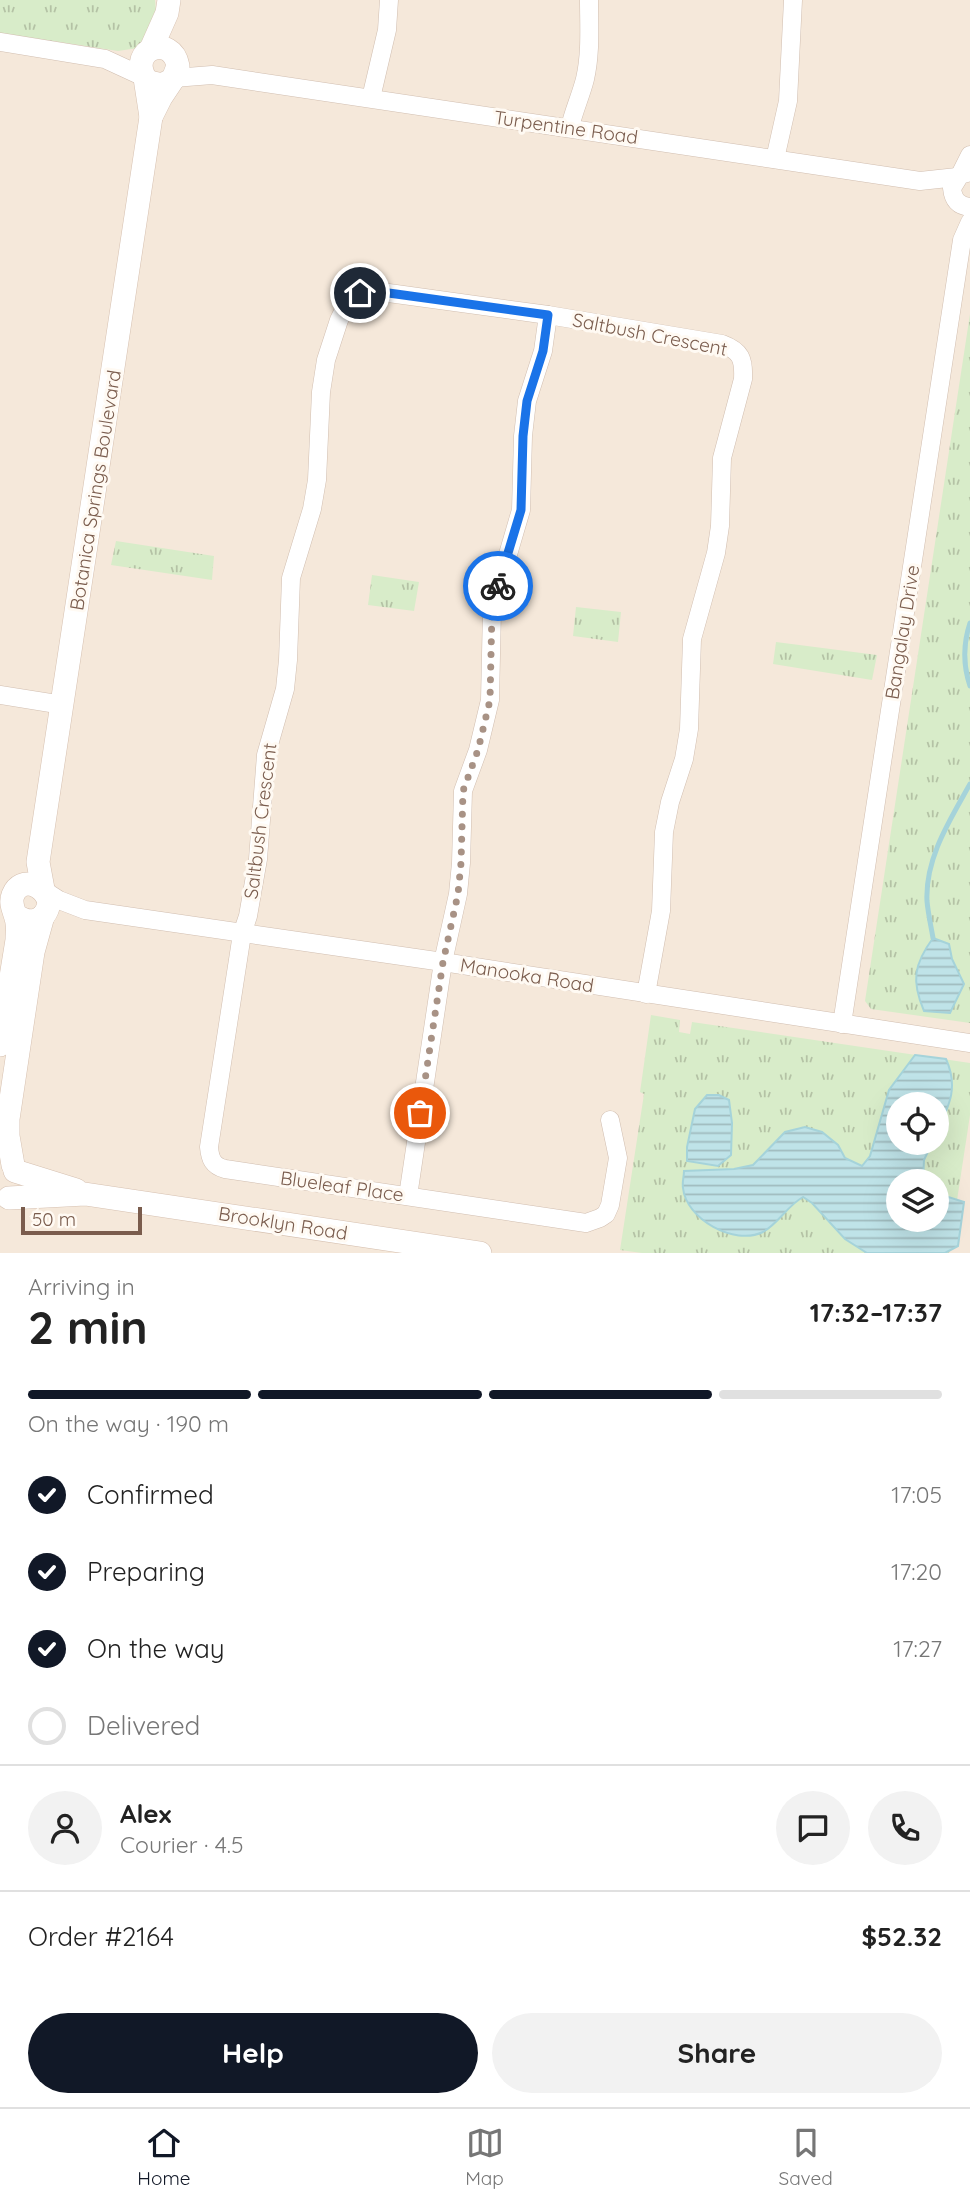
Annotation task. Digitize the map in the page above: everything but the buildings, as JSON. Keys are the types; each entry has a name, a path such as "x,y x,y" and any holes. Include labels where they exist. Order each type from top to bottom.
{"street":[{"path":"371,98 387,30 389,0"},
{"path":"570,127 589,60 589,0"},
{"path":"775,159 788,101 793,0"},
{"path":"162,52 168,7"},
{"path":"0,42 105,59 155,85 162,85 173,78 178,66 162,52 105,59"},
{"path":"144,77 141,72 142,60 162,52"},
{"name":"Turpentine Road","path":"162,52 212,75"},
{"name":"Turpentine Road","path":"173,78 212,75 920,181 963,175"},
{"name":"Botanica Springs Boulevard","path":"144,77 151,117"},
{"name":"Botanica Springs Boulevard","path":"26,889 38,862 151,117 173,78"},
{"path":"963,175 970,155"},
{"name":"Bangalay Drive","path":"842,1024 962,240 961,203 952,188 963,175"},
{"name":"Turpentine Road","path":"920,181 961,203"},
{"name":"Bangalay Drive","path":"962,240 970,222"},
{"name":"Saltbush Crescent","path":"242,934 248,916 258,859 266,755 286,680 291,578 312,509 317,480 321,392 326,360 345,305 350,298 373,291 548,315 722,344 735,349 744,368 722,458 720,526 716,553 692,639 689,729 684,759 670,802 664,832 661,911 646,994"},
{"path":"408,1196 443,962 458,894 463,791 478,750 490,700 492,609 521,510 527,401 543,351 548,315"},
{"path":"0,695 63,705"},
{"path":"0,1045 17,940 10,910 11,902 13,896 26,889 49,903 33,952 8,1119 9,1163 16,1185 3,1203"},
{"name":"Manooka Road","path":"26,889 85,911 443,962 970,1043"},
{"path":"10,910 26,921 44,916"},
{"name":"Manooka Road","path":"44,916 85,911"},
{"name":"Blueleaf Place","path":"242,934 209,1147 212,1163 225,1169 586,1223 606,1214 610,1205 618,1158 610,1120"},
{"name":"Brooklyn Road","path":"9,1163 85,1194 480,1253"},
{"name":"Brooklyn Road","path":"3,1203 85,1194"}],"shaded area":[{"path":"0,0 970,0 970,1253 0,1253"}],"green space":[{"path":"0,0 155,0 157,23 138,48 118,51 0,33"},
{"path":"970,314 970,1023 871,1009 865,1001"},
{"path":"116,541 214,556 212,580 111,565"},
{"path":"372,575 419,582 414,611 368,605"},
{"path":"576,607 621,612 618,642 573,636"},
{"path":"776,642 877,655 872,680 773,664"},
{"path":"651,1015 680,1020 679,1032 690,1034 692,1022 970,1063 970,1115 949,1253 642,1253 620,1250 644,1094 640,1092"}],"water":[{"path":"933,938 949,944 952,959 964,984 950,1013 924,1011 917,991 918,965"},
{"path":"915,1055 946,1059 952,1079 949,1103 949,1092 889,1090"},
{"path":"707,1095 719,1095 729,1100 732,1123 731,1155 718,1166 687,1161 687,1147 695,1109"},
{"path":"886,1100 886,1155 926,1155 924,1169 886,1169 886,1232 949,1232 949,1197 964,1202 958,1246 945,1253 867,1253 845,1239 812,1203 803,1197 763,1232 739,1235 713,1227 702,1219 686,1199 683,1188 684,1171 734,1169 753,1165 785,1132 805,1127 822,1132 838,1145 845,1158 862,1166 870,1156"}],"waterway":[{"path":"970,623 965,654 970,686"},
{"path":"933,938 927,901 930,870 940,840 970,784"}],"way so far":[{"path":"420,1113 443,962 458,894 463,791 478,750 490,700 492,609 498,586"}],"route":[{"path":"360,293 373,291 548,315 543,351 527,401 521,510 498,586"}]}
